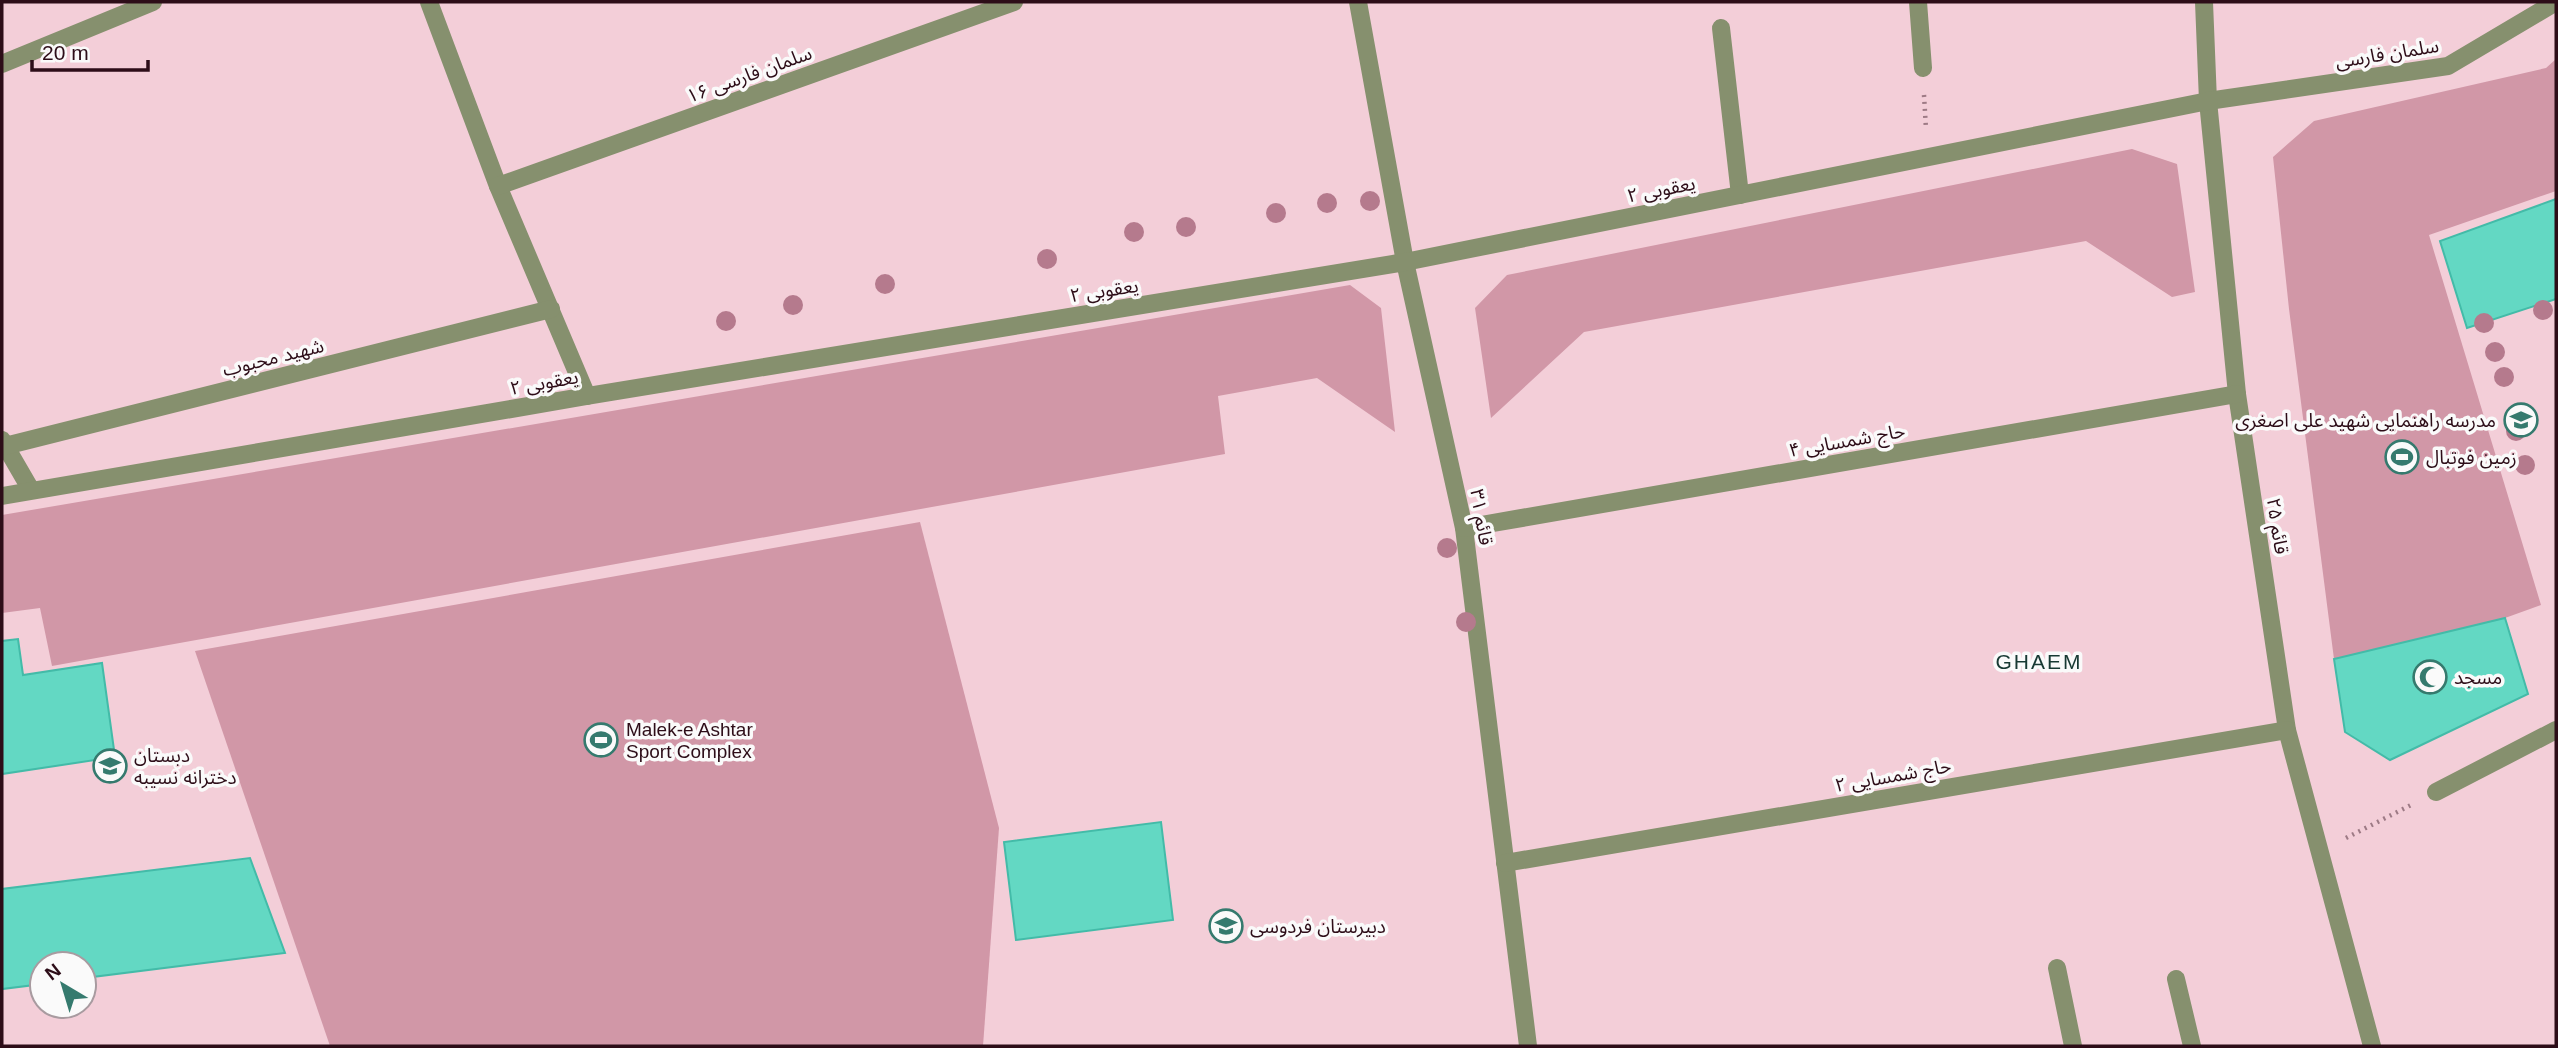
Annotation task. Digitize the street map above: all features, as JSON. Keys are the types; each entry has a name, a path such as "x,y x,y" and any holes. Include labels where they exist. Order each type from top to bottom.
{"street":[{"path":"2,64 153,2"},
{"path":"429,2 498,186 587,396"},
{"name":"سلمان فارسی ۱۶","path":"498,186 1014,2"},
{"name":"قائم ۳۱","path":"1357,2 1405,262 1464,528 1528,1046"},
{"path":"1918,2 1923,68"},
{"name":"قائم ۲۵","path":"2204,2 2208,101 2237,394 2287,730 2372,1046"},
{"name":"سلمان فارسی","path":"2208,101 2448,66 2556,2"},
{"path":"1721,28 1740,195"},
{"name":"یعقوبی ۲","path":"2,496 587,396 1405,262 2208,101"},
{"name":"شهید محبوب","path":"3,443 551,309"},
{"name":"حاج شمسایی ۴","path":"1464,528 2237,394"},
{"path":"3,443 31,490"},
{"name":"حاج شمسایی ۲","path":"1505,863 2287,730"},
{"path":"2436,792 2555,735"},
{"path":"2057,968 2073,1046"},
{"path":"2176,979 2192,1046"}],"path":[{"path":"1923,68 1928,158"},
{"path":"2319,852 2436,792"}],"shaded area":[{"name":"زمین فوتبال","path":"2556,59 2556,191 2429,235 2541,605 2505,618 2334,659 2289,309 2273,157 2314,121 2546,68"},
{"path":"2132,149 2177,164 2195,292 2172,297 2086,241 1584,332 1491,418 1475,308 1507,275"},
{"path":"1350,285 1381,308 1395,432 1317,378 1218,396 1225,454 52,666 40,608 2,613 2,515"},
{"name":"Malek-e Ashtar Sport Complex","path":"920,522 999,828 983,1046 330,1046 195,651"}],"building":[{"path":"2556,199 2556,299 2467,328 2440,241"},
{"name":"مسجد","path":"2505,618 2528,694 2390,760 2345,732 2334,659"},
{"path":"18,639 23,675 102,663 115,757 2,774 2,641"},
{"path":"1161,822 1173,920 1016,940 1004,842"},
{"path":"250,858 285,953 98,976 98,950 28,950 28,986 2,989 2,889"}],"place":[{"name":"مدرسه راهنمایی شهید علی اصغری","path":"2521,420"},
{"name":"زمین فوتبال","path":"2402,457"},
{"name":"مسجد","path":"2430,677"},
{"name":"Malek-e Ashtar Sport Complex","path":"601,740"},
{"name":"دبستان دخترانه نسیبه","path":"110,766"},
{"name":"دبیرستان فردوسی","path":"1226,926"}],"district":[{"name":"GHAEM","path":"2039,662"}]}
